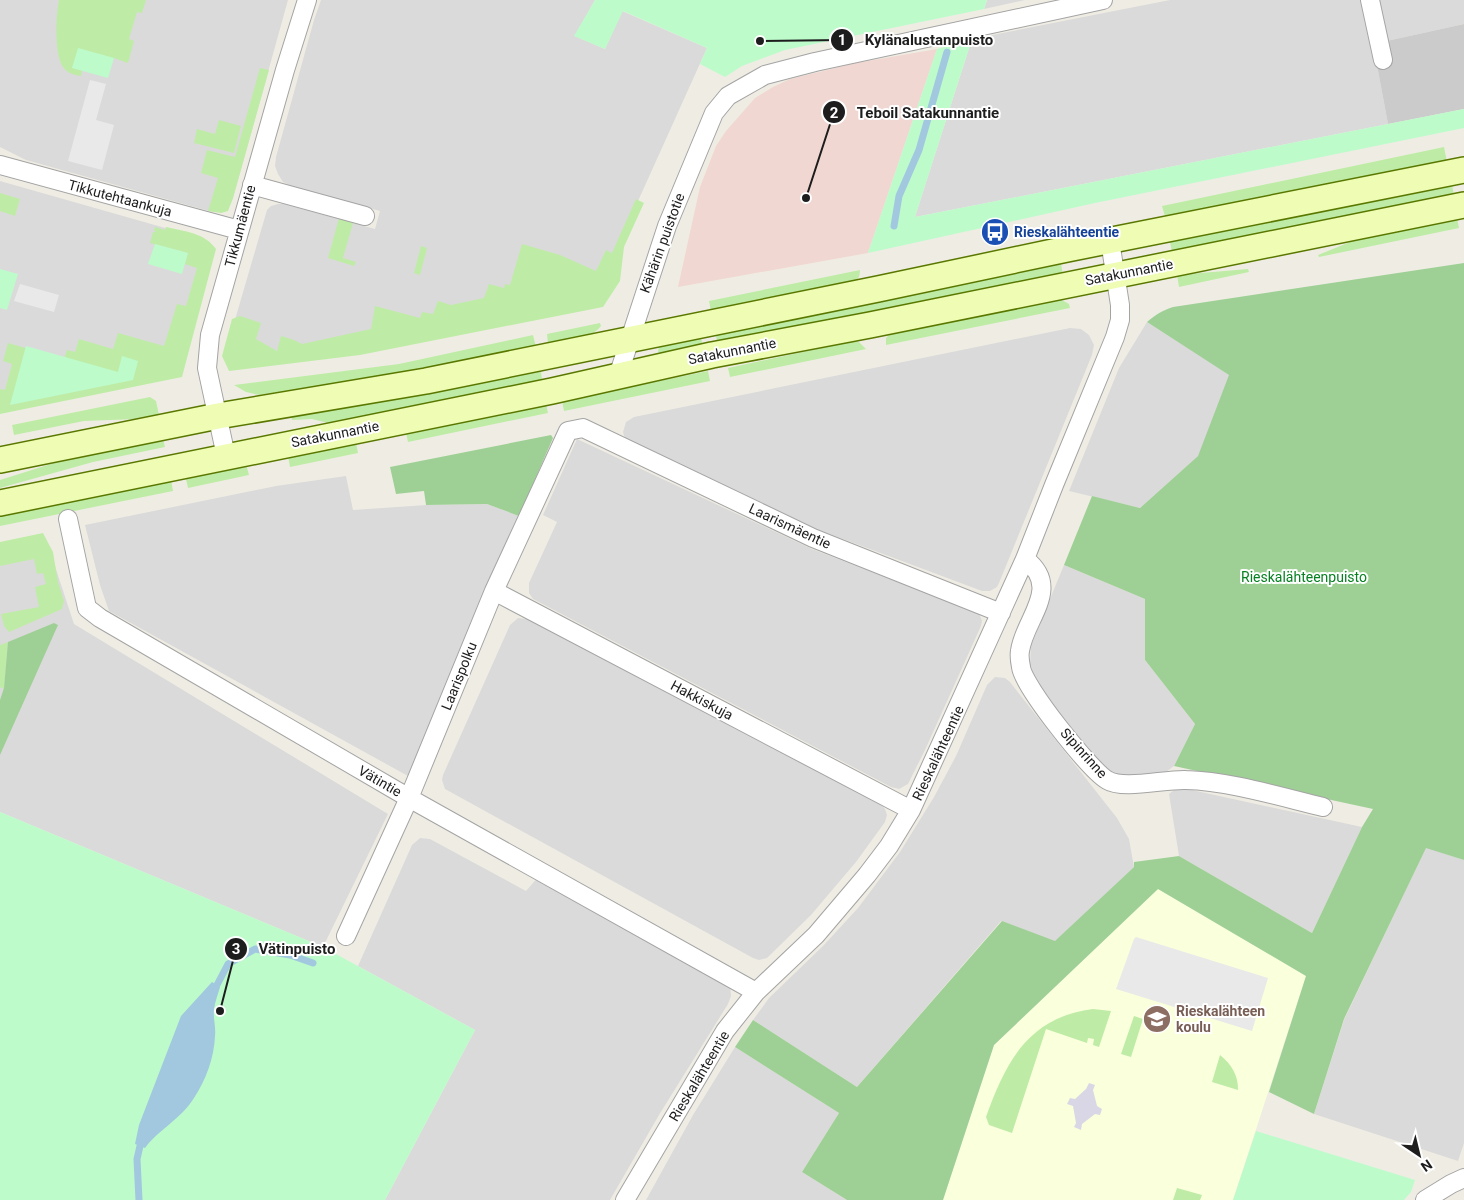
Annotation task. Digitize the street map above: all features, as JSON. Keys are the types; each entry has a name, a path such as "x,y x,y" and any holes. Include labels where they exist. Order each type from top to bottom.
{"main road":[{"path":"0,460 218,416 426,381 1464,170"},
{"name":"Satakunnantie","path":"0,503 712,355 1464,205"}],"street":[{"name":"Tikkumäentie","path":"226,456 208,368 210,335 307,0"},
{"name":"Kähärin puistotie","path":"618,376 628,340 667,226 714,113 728,96 765,75 815,62 1103,0"},
{"path":"1370,0 1383,60"},
{"name":"Tikkutehtaankuja","path":"0,165 239,230"},
{"path":"252,185 365,216"},
{"name":"Rieskalähteentie","path":"625,1200 725,1031 756,992 816,935 836,912 878,861 911,810 1025,559 1115,337 1120,320 1120,305 1110,241"},
{"name":"Laarispolku","path":"346,936 409,798 494,591 568,431 583,428"},
{"name":"Laarismäentie","path":"583,428 813,538 1001,614"},
{"name":"Vätintie","path":"68,519 87,608 100,618 409,798 756,992"},
{"name":"Sipinrinne","path":"1025,559 1036,567 1040,578 1042,594 1020,651 1021,669 1030,689 1041,706 1094,769 1108,780 1124,786 1184,780 1210,782 1323,807"},
{"name":"Hakkiskuja","path":"494,591 911,810"},
{"path":"1426,1200 1464,1178"}],"shaded area":[{"path":"0,0 288,0 230,205 218,212 209,211 26,160 0,147"},
{"path":"321,0 595,0 575,36 605,49 622,11 707,48 611,261 568,292 255,355 232,330 267,210 271,206 284,204 375,229 380,211 291,186 283,182 275,166"},
{"path":"987,0 1025,0 984,9"},
{"path":"1170,0 1464,0 1464,24 1373,44 1388,124 915,217 972,39"},
{"path":"1464,24 1464,109 1388,124 1373,44"},
{"path":"937,49 868,253 678,287 700,187 716,146 726,131 755,98 790,79 856,63"},
{"path":"90,80 106,84 96,120 114,125 102,170 68,161"},
{"path":"0,181 204,239 186,347 0,407"},
{"path":"20,284 59,295 54,312 14,301"},
{"path":"1147,322 1264,397 1140,508 1069,491 1119,368"},
{"path":"1070,328 1081,329 1089,335 1094,345 1092,355 999,583 997,587 990,591 982,591 819,530 630,442 623,432 626,422 634,417"},
{"path":"577,439 812,549 979,613 982,621 981,626 908,784 899,789 891,787 533,599 529,593 529,583 557,522 543,515"},
{"path":"346,476 353,510 426,505 487,504 519,516 408,776 109,611 100,585 85,525 276,486"},
{"path":"46,539 74,624 388,814 323,947 0,812 0,547"},
{"path":"1064,565 1145,599 1145,660 1195,724 1174,766 1162,775 1145,781 1111,774 1098,762 1036,683 1030,665 1031,645"},
{"path":"518,618 528,619 880,803 885,809 887,815 885,822 856,862 811,915 767,958 759,960 753,958 445,789 442,780 443,775 510,625"},
{"path":"995,677 1005,678 1010,682 1117,818 1129,839 1134,867 1055,942 1001,921 857,1087 753,1020 769,998 823,946 858,908 900,852 934,797 956,756 987,685"},
{"path":"1178,787 1362,827 1312,933 1179,856 1169,794"},
{"path":"420,838 430,839 526,891 539,876 730,984 731,996 728,1004 659,1115 610,1200 385,1200 475,1030 358,966 412,845"},
{"path":"1426,847 1464,860 1464,1143 1458,1161 1314,1114 1344,1020"},
{"name":"Rieskalähteen koulu","path":"1158,889 1306,976 1233,1200 943,1200 994,1045"},
{"path":"1136,937 1268,978 1252,1031 1116,989"},
{"path":"735,1047 839,1113 802,1172 847,1200 646,1200 693,1115"},
{"path":"1089,1083 1095,1085 1093,1090 1097,1106 1102,1109 1100,1115 1095,1114 1082,1124 1081,1130 1074,1127 1076,1123 1073,1106 1067,1104 1070,1098 1075,1099 1086,1089"}],"green space":[{"path":"59,0 146,0 142,13 137,12 129,39 134,41 128,63 114,58 72,67 82,71 81,76 67,71 63,67 58,54 57,15"},
{"path":"595,0 987,0 984,9 785,50 742,66 725,77 700,64 707,48 623,11 605,49 574,36"},
{"path":"972,39 915,217 1464,109 1464,128 1095,203 868,253 937,49"},
{"path":"78,48 114,58 108,78 72,68"},
{"path":"260,68 269,70 233,198 228,211 221,213 208,211 218,178 201,173 207,150 235,157"},
{"path":"219,120 241,126 234,153 194,143 197,129 215,134"},
{"path":"1444,147 1447,162 1166,220 1162,206"},
{"path":"1452,185 1454,195 1172,252 1170,242"},
{"path":"0,193 20,199 15,216 0,211"},
{"path":"636,199 644,203 624,247 620,281 603,307 360,355 229,371 222,356 232,319 240,316 261,323 256,339 277,351 281,336 302,344 371,329 375,306 420,318 422,312 433,314 438,301 451,305 484,298 489,284 504,288 505,284 510,285 522,244 560,255 596,271 606,250 612,253"},
{"path":"339,218 353,223 343,258 356,262 354,266 328,258"},
{"path":"1457,218 1459,228 1319,257 1318,255 1355,240"},
{"path":"155,227 165,230 166,227 200,236 216,249 182,377 0,414 0,389 5,390 12,364 3,361 8,343 64,359 67,350 75,352 79,339 113,349 118,333 164,346 177,304 186,306 197,268 185,264 188,253 150,243 153,232 156,232 154,230"},
{"path":"155,244 188,253 182,274 148,264"},
{"path":"421,246 427,248 420,275 414,273"},
{"name":"Rieskalähteenpuisto","path":"1464,263 1464,860 1426,848 1344,1019 1314,1114 1269,1092 1306,976 1158,889 994,1045 943,1200 847,1200 802,1172 839,1113 735,1047 753,1020 857,1087 1002,921 1055,941 1134,867 1134,862 1179,856 1312,933 1362,827 1373,809 1174,766 1195,724 1145,660 1145,599 1064,565 1092,496 1140,508 1198,456 1229,375 1147,322 1153,317 1173,307"},
{"path":"1061,264 1063,275 717,344 716,334"},
{"path":"0,269 18,274 7,310 0,308"},
{"path":"1248,269 1249,272 1179,287 1177,275"},
{"path":"860,270 860,275 852,283 711,312 709,301"},
{"path":"1062,300 1069,304 1070,308 886,345 886,338 891,333"},
{"path":"600,323 601,326 596,331 583,338 548,345 547,334"},
{"path":"533,335 536,347 401,375 259,395 246,392 234,385 399,364"},
{"path":"701,338 703,346 663,354 658,351 659,347"},
{"path":"854,341 859,342 866,349 730,377 728,368"},
{"path":"26,346 118,372 122,356 138,361 133,380 10,405"},
{"path":"541,371 542,380 328,423 312,419 292,420 291,416"},
{"path":"708,371 710,381 564,411 562,401"},
{"path":"150,397 156,401 159,415 137,419 84,421 14,435 12,425"},
{"path":"546,404 548,413 408,442 406,433"},
{"path":"551,435 553,438 519,516 487,504 426,505 424,491 396,494 390,467"},
{"path":"163,439 165,447 93,462 0,488 0,480 54,463"},
{"path":"356,442 358,453 290,467 288,456"},
{"path":"246,464 249,475 188,488 186,479 189,476"},
{"path":"171,480 173,491 0,526 0,515"},
{"path":"43,533 53,552 58,582 64,601 62,609 9,632 4,626 1,614 39,607 35,587 46,584 43,573 37,574 34,559 0,566 0,542"},
{"path":"54,623 58,625 0,755 0,700 4,688 8,642"},
{"path":"8,642 4,689 0,687 0,645"},
{"path":"0,812 323,947 475,1030 385,1200 0,1200"},
{"path":"1093,1009 1111,1011 1099,1047 1093,1045 1094,1039 1088,1038 1087,1043 1046,1029 1012,1133 989,1125 986,1117 1002,1078 1023,1045 1036,1032 1052,1021"},
{"path":"1134,1016 1143,1019 1131,1057 1121,1054"},
{"path":"1220,1055 1234,1071 1238,1090 1212,1082"},
{"path":"1256,1131 1415,1180 1411,1192 1404,1200 1233,1200"},
{"path":"1177,1188 1202,1195 1200,1200 1173,1200"}],"water":[{"path":"212,982 220,987 214,1009 215,1033 213,1052 202,1084 188,1106 145,1148 135,1144 139,1125 181,1016"}],"waterway":[{"path":"894,226 899,196 919,150 947,52"},
{"path":"217,985 228,964 255,949 290,955 313,963"},
{"path":"139,1200 137,1159 140,1146"}],"place":[{"name":"Kylänalustanpuisto","path":"760,41"},
{"name":"Teboil Satakunnantie","path":"806,198"},
{"name":"Rieskalähteentie","path":"995,232"},
{"name":"Vätinpuisto","path":"220,1011"},
{"name":"Rieskalähteen koulu","path":"1157,1019"}]}
